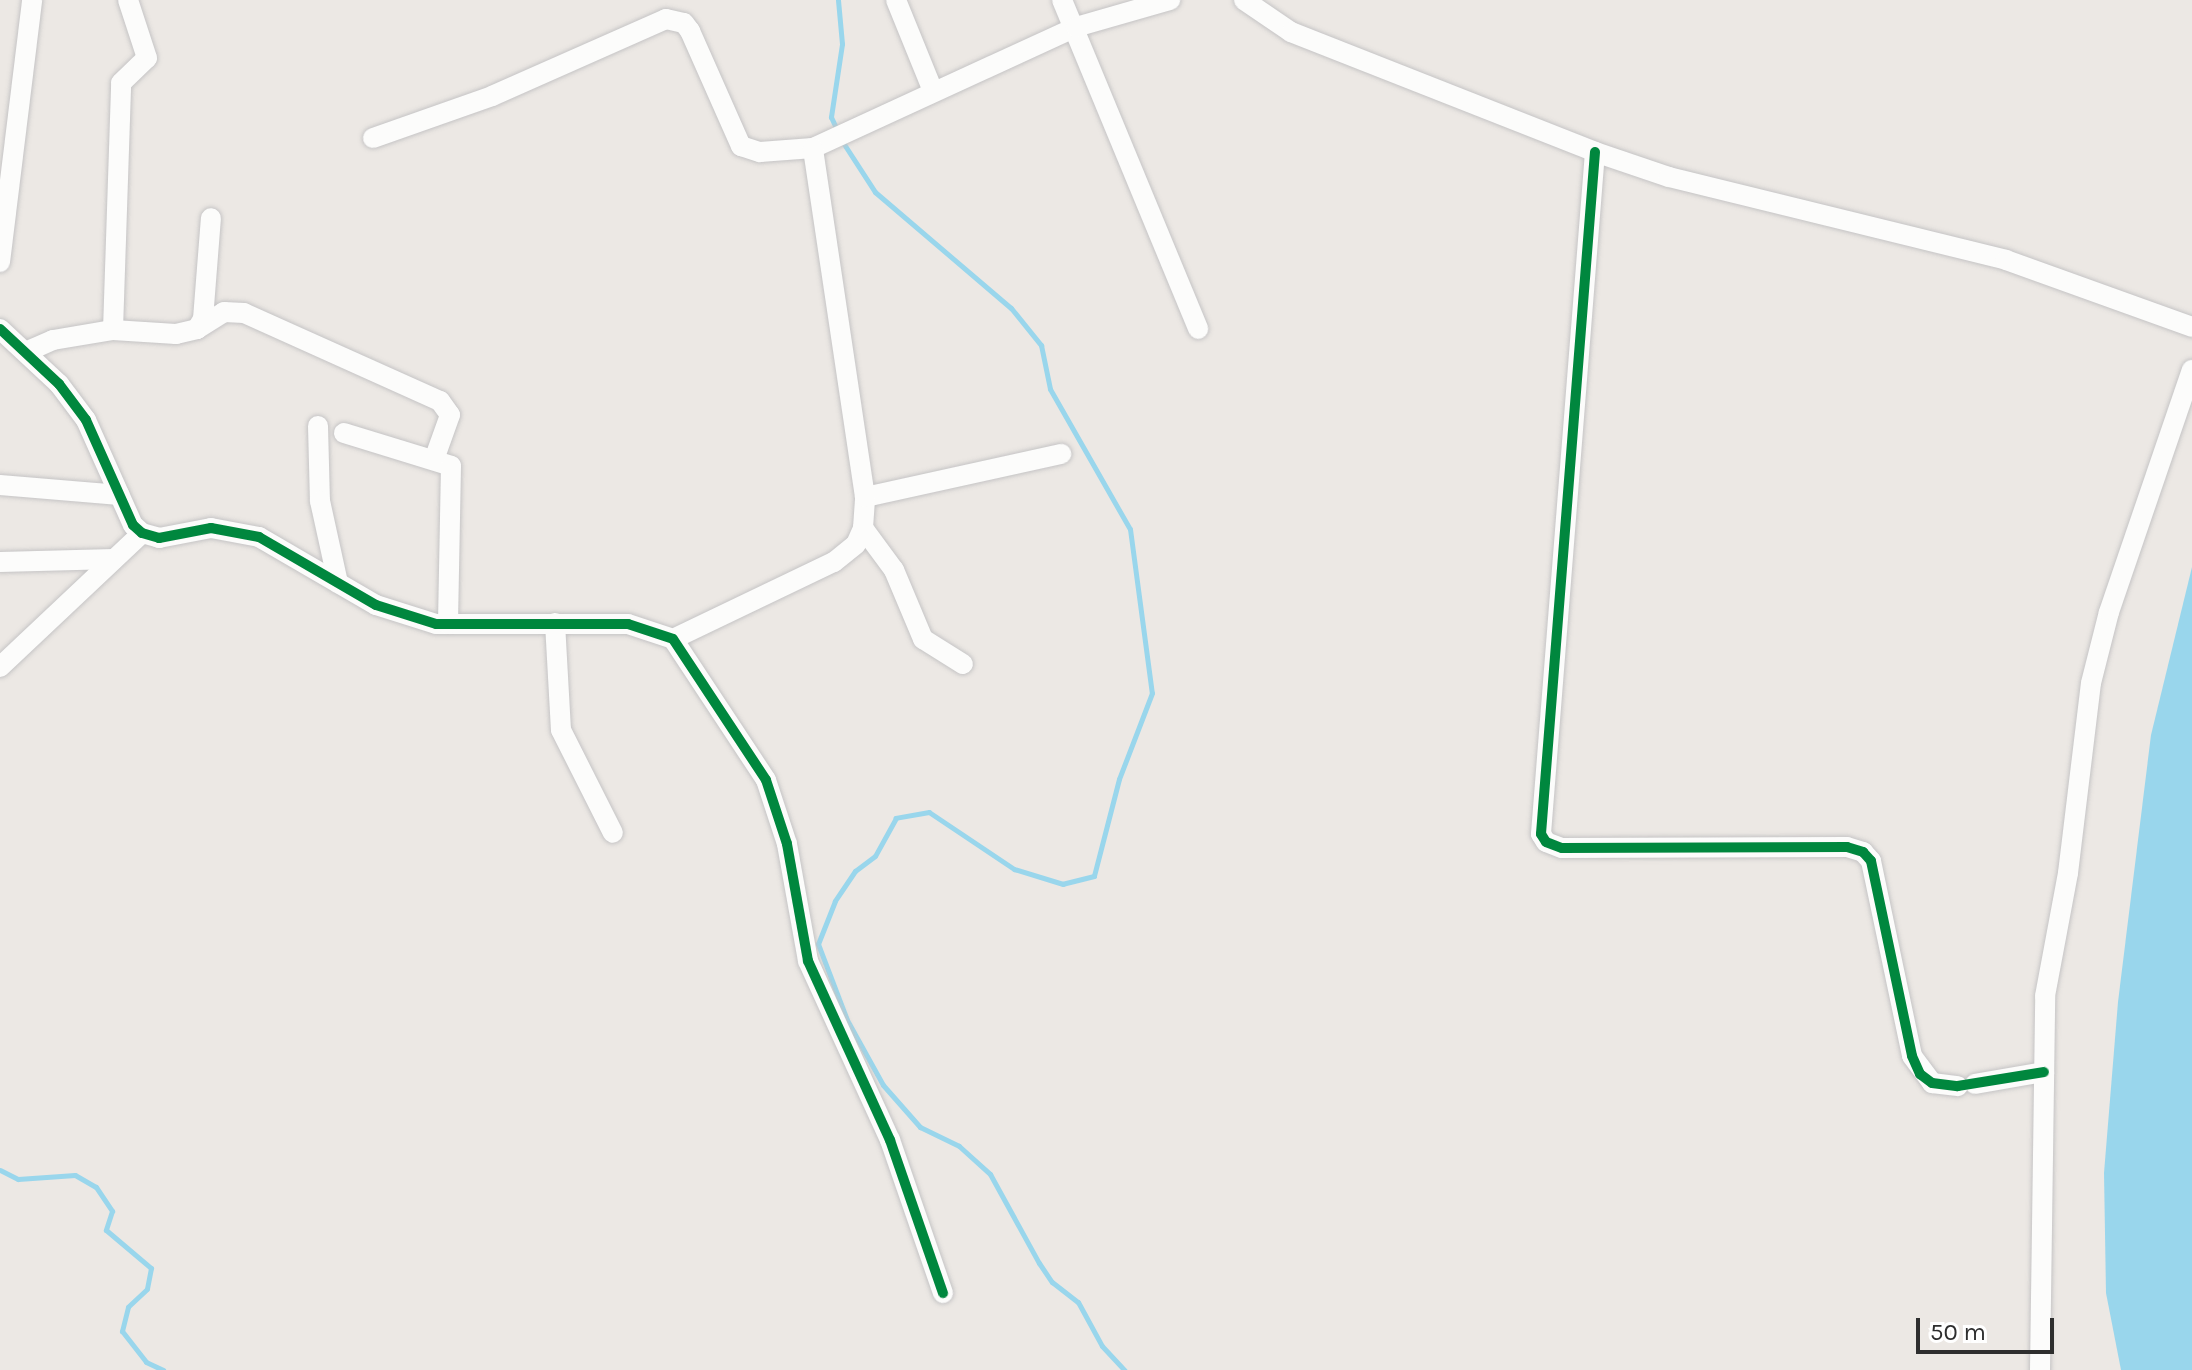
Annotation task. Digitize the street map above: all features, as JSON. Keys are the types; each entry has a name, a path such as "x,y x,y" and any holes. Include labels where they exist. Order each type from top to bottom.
{"street":[{"path":"0,262 32,0"},
{"path":"113,330 121,83 147,58 128,0"},
{"path":"896,0 933,91"},
{"path":"1062,0 1076,27 1198,329"},
{"path":"373,138 492,96 666,19 684,23 690,31 741,146 760,152 822,145 1076,27 1170,0"},
{"path":"1244,0 1291,32 1595,152 1669,177 2006,260 2192,327"},
{"path":"673,639 834,562 856,544 863,528 865,497 822,145"},
{"path":"1595,152 1541,834 1562,848 1847,847 1863,852 1871,861 1912,1056 1932,1083 1966,1085 2044,1072"},
{"path":"197,329 203,319 211,218"},
{"path":"28,351 53,340 113,330 176,334 197,329 224,312 244,313 440,401 450,415 435,457"},
{"path":"0,329 28,351 86,420 120,495 142,533 159,538 186,530 237,532 259,537 403,618 448,624 628,624 673,639 766,780 787,844 808,961 890,1140 943,1293"},
{"path":"2040,1370 2045,996 2068,873 2098,648 2192,370"},
{"path":"318,426 320,501 338,583"},
{"path":"344,433 435,457 451,466 448,624"},
{"path":"865,497 1061,454"},
{"path":"0,485 120,495"},
{"path":"863,528 894,570 923,639 963,664"},
{"path":"0,667 142,533"},
{"path":"0,562 114,559"},
{"path":"555,623 561,730 613,833"}],"water":[{"path":"2192,567 2192,1370 2121,1370 2106,1293 2104,1173 2118,1002 2151,735"}],"waterway":[{"path":"838,0 842,44 831,117 838,132"},
{"path":"842,141 875,192 1011,308 1041,345 1050,389 1130,529 1152,693 1119,779 1094,876 1063,884 1014,869 929,812 896,818 875,856 855,871 835,901 818,944 847,1020 883,1085 920,1127 959,1146 990,1174 1039,1263 1052,1282 1078,1302 1102,1346 1124,1370"},
{"path":"0,1170 18,1179 75,1175 96,1187 112,1211 106,1230 151,1268 147,1289 128,1307 122,1331 146,1362 163,1370"}],"cycle path":[{"path":"1595,152 1541,834 1546,842 1562,848 1847,847 1863,852 1871,861 1912,1056 1920,1074 1932,1083 1958,1086 2044,1072"},
{"path":"0,329 59,384 86,420 133,525 142,533 159,538 211,528 259,537 376,605 436,624 628,624 673,639 766,780 787,844 808,961 890,1140 943,1293"}]}
